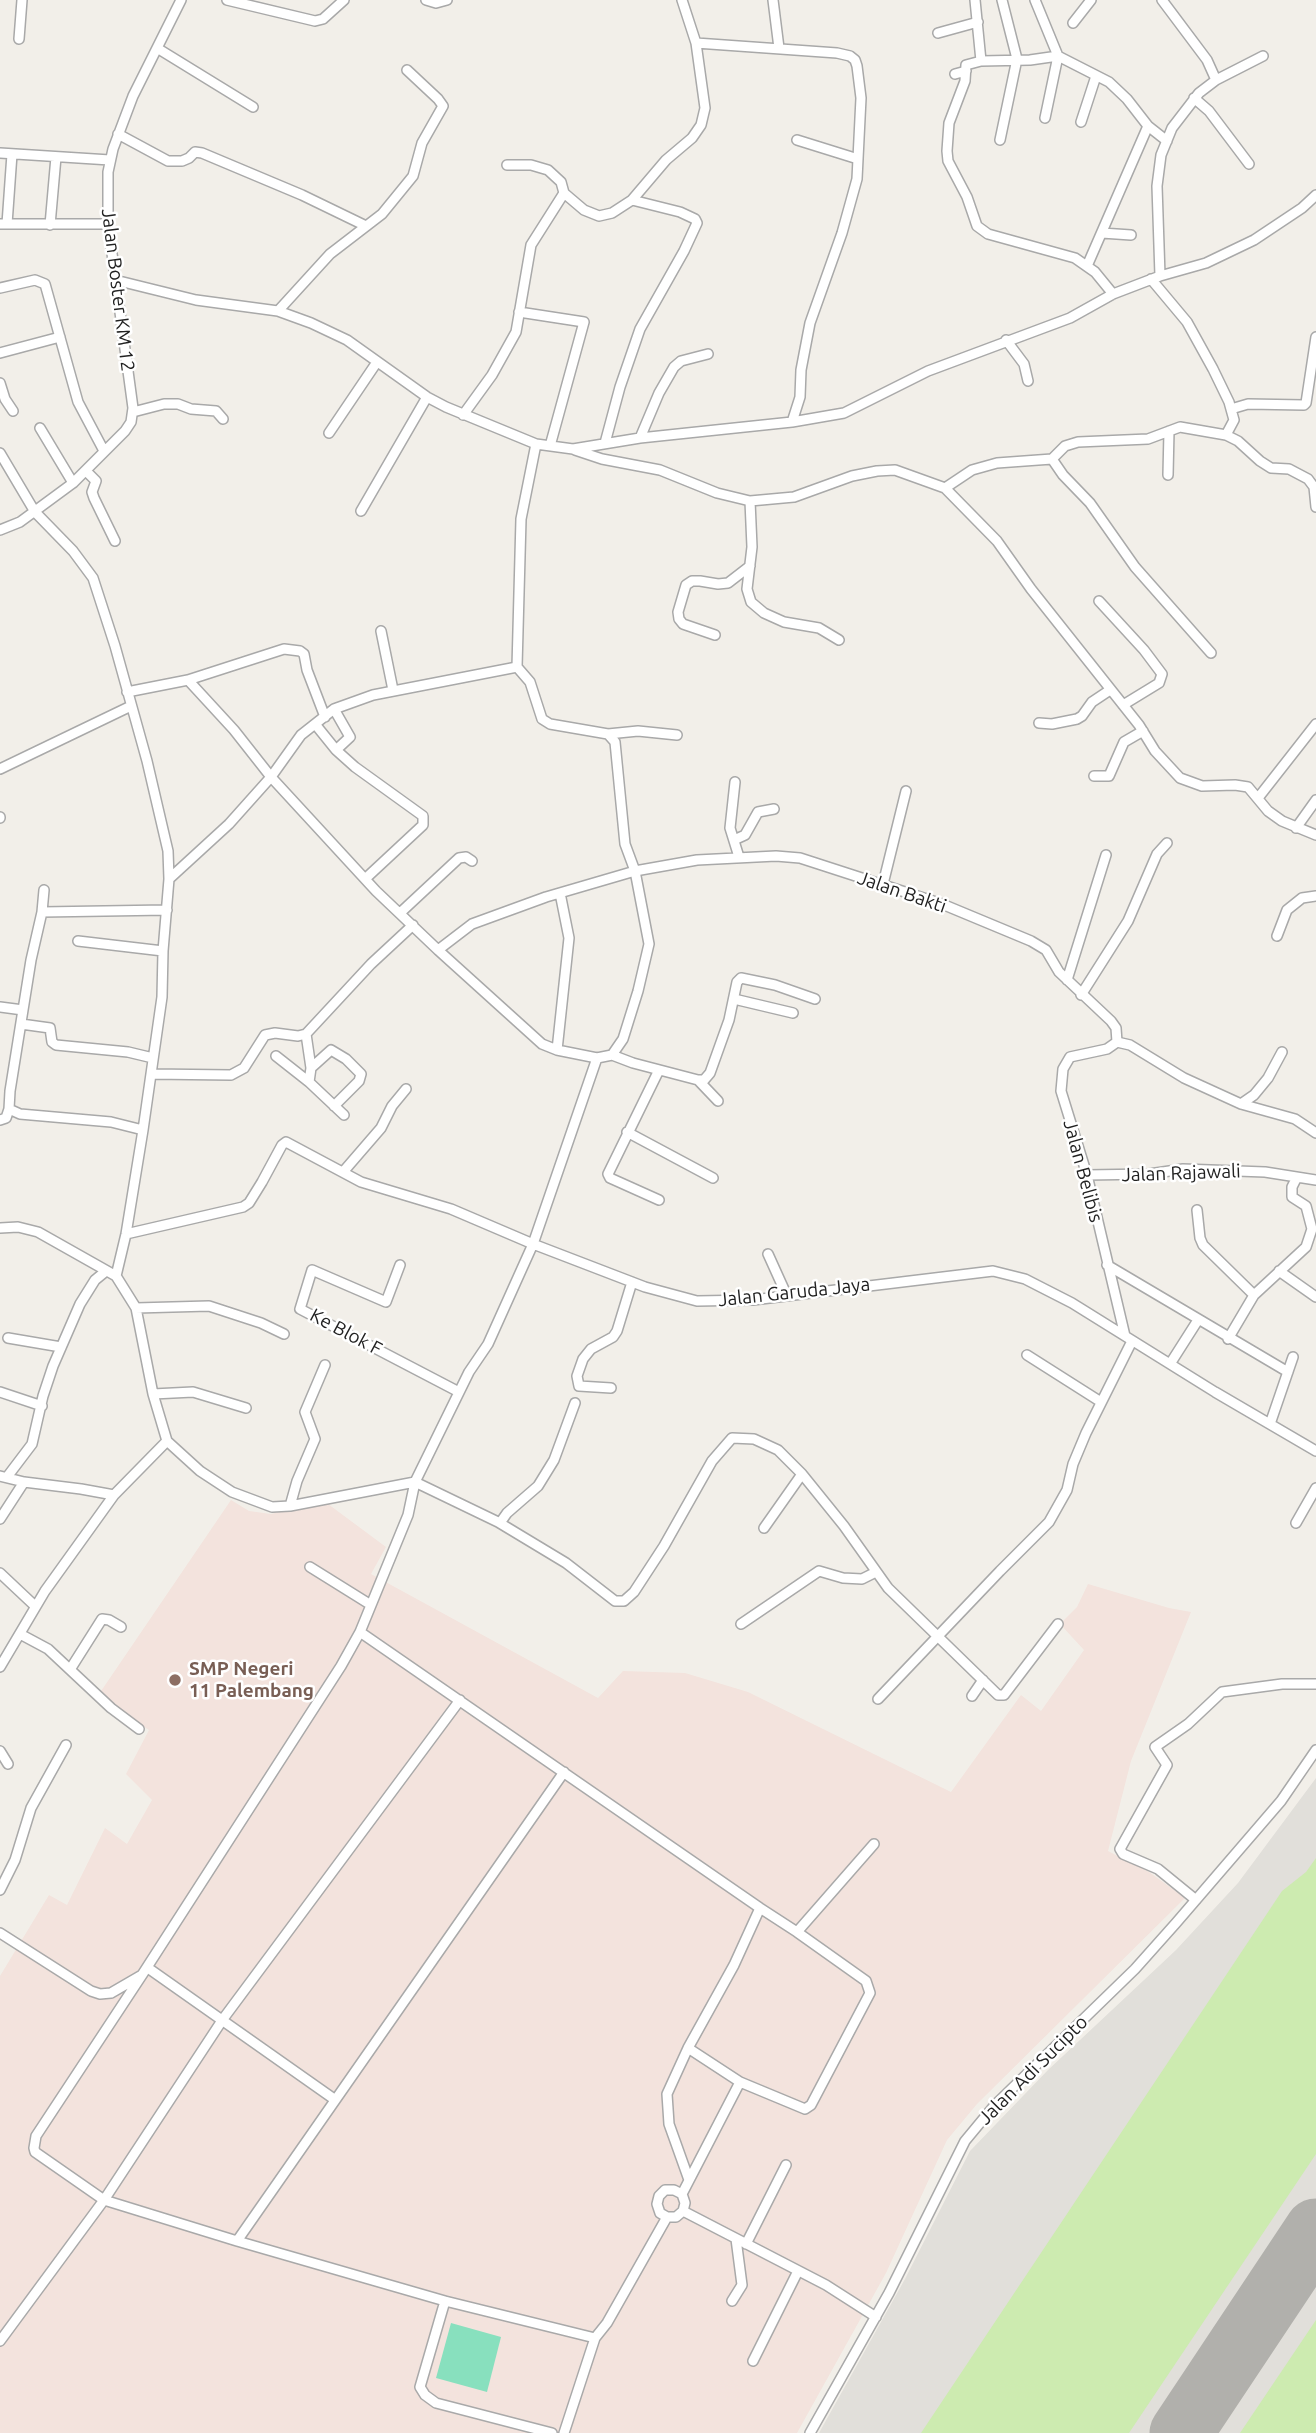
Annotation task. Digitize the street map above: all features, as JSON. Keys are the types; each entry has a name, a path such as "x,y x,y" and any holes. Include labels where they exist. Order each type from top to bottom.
{"street":[{"path":"19,40 22,0"},
{"name":"Jalan Boster KM 12","path":"133,412 108,224 107,188 110,160 133,96 181,0"},
{"path":"227,0 315,21 323,19 344,0"},
{"path":"426,0 436,3 447,0"},
{"path":"507,165 531,165 548,170 561,182 565,193 584,210 600,216 612,213 632,200 666,160 692,138 701,125 705,108 696,43 682,0"},
{"path":"773,0 779,48"},
{"path":"975,0 981,61"},
{"path":"1000,140 1017,59 1002,0"},
{"path":"1035,0 1058,56 1045,118"},
{"path":"1073,23 1091,0"},
{"path":"1162,0 1208,60 1216,80"},
{"path":"938,33 978,22"},
{"path":"696,43 837,53 855,60 861,98 857,179 842,233 810,323 801,370 800,397 792,422"},
{"path":"157,48 253,107"},
{"path":"1113,294 1096,272 1075,258 988,234 977,226 967,197 948,161 947,151 949,123 965,80 967,65 981,61 1030,60 1058,56 1109,82 1127,99 1148,126 1167,141"},
{"path":"1226,435 1234,420 1231,409 1188,322 1156,277 1157,186 1161,155 1172,128 1194,98 1216,80 1263,56"},
{"path":"278,311 330,254 382,214 408,184 417,168 422,143 443,106 439,99 407,70"},
{"path":"955,74 966,71"},
{"path":"1081,122 1096,76"},
{"path":"1194,98 1209,111 1249,164"},
{"path":"1087,266 1148,126"},
{"path":"118,134 168,161 187,159 197,152 228,163 366,226"},
{"path":"797,140 858,159"},
{"path":"0,153 110,160"},
{"path":"12,154 4,224 108,224"},
{"path":"50,225 56,157"},
{"path":"463,415 492,375 516,332 531,245 565,193"},
{"path":"573,449 844,413 928,371 1070,318 1113,294 1156,277 1206,263 1254,240 1302,208 1316,195"},
{"path":"606,443 620,387 640,329 698,223 680,212 632,200"},
{"path":"1102,233 1131,235"},
{"path":"0,288 35,280 43,281 78,402 104,451"},
{"path":"115,280 196,300 278,311 347,340 427,397 463,415 536,444 573,449 603,459 660,470 717,493 750,501 794,497 852,476 895,470 945,488 998,541 1031,589 1143,731 1155,751 1180,778 1202,786 1248,787 1268,811 1296,828 1316,835"},
{"path":"519,312 584,322 550,446"},
{"path":"0,353 60,337"},
{"path":"1231,409 1258,404 1304,405 1316,337"},
{"path":"1006,341 1024,364 1028,381"},
{"path":"640,438 659,393 674,367 681,361 708,354"},
{"path":"329,433 377,362"},
{"path":"0,383 5,399 13,411"},
{"path":"361,511 427,397"},
{"path":"0,530 20,522 73,483 129,426 133,412 164,404 178,404 191,409 216,411 223,419"},
{"path":"945,488 972,470 997,463 1052,459 1065,446 1078,442 1138,440 1180,427 1226,435 1238,441 1271,468 1289,469 1308,479 1314,487 1316,507"},
{"path":"40,428 73,483"},
{"path":"1168,475 1169,432"},
{"path":"536,444 521,519 517,667 530,682 542,719 550,724 608,734 638,731 677,735"},
{"path":"0,453 35,512 74,551 93,578 147,761 167,851 169,880 162,997 143,1130 116,1276"},
{"path":"1052,459 1063,475 1090,503 1135,567 1211,653"},
{"path":"86,471 96,481 92,494 115,541"},
{"path":"750,501 752,548 747,589 751,603 764,613 785,622 819,628 839,640"},
{"path":"715,635 683,624 679,619 678,612 686,585 692,581 728,583 750,566"},
{"path":"1099,601 1162,674 1159,683 1123,705"},
{"path":"381,631 393,690"},
{"path":"127,692 188,680 284,649 300,651 304,654 307,670 325,717"},
{"path":"169,880 229,824 302,735 334,709 393,690 517,667"},
{"path":"188,680 365,879 438,950 542,1044 557,1050 597,1058 612,1055 659,1070 704,1080 710,1073 729,1020 737,982 741,978 797,991 816,999"},
{"path":"1039,723 1052,724 1077,719 1092,702 1110,690"},
{"path":"0,769 131,706"},
{"path":"334,709 350,737 336,750"},
{"path":"315,724 336,750 376,784 423,816 423,825 365,879"},
{"path":"1258,798 1316,724"},
{"path":"1094,776 1109,776 1124,741 1143,731"},
{"path":"608,734 615,742 625,844 635,872 649,944 623,1039 612,1055"},
{"path":"735,782 730,828 739,857"},
{"path":"883,884 906,791"},
{"path":"1296,828 1316,800"},
{"path":"734,840 745,835 758,813 774,809"},
{"path":"1081,995 1128,921 1157,853 1167,844"},
{"path":"1067,979 1107,855"},
{"path":"400,913 459,858 466,857 472,861"},
{"name":"Jalan Bakti","path":"438,950 472,924 560,893 635,872 697,860 739,857 800,858 942,904 1031,941 1046,950 1059,972 1116,1028 1117,1042"},
{"path":"0,1120 6,1118 9,1109 11,1076 44,890"},
{"path":"557,1050 569,938 560,893"},
{"path":"1277,936 1287,910 1302,898 1316,896"},
{"path":"41,912 167,910"},
{"path":"151,1074 231,1075 244,1068 265,1035 275,1033 298,1037 306,1034 371,964 413,925"},
{"path":"78,941 163,951"},
{"path":"734,999 793,1013"},
{"path":"0,1007 23,1010"},
{"path":"21,1024 51,1029 52,1042 56,1045 128,1052 153,1058"},
{"path":"306,1034 311,1068 309,1082"},
{"path":"1117,1042 1130,1045 1184,1078 1241,1104 1295,1119 1316,1133"},
{"name":"Jalan Belibis","path":"1117,1042 1107,1048 1070,1057 1063,1069 1061,1091 1087,1175 1107,1265 1128,1339"},
{"path":"311,1068 331,1050 346,1059 361,1074 359,1081 334,1106"},
{"path":"1241,1104 1254,1095 1268,1078 1282,1052"},
{"path":"276,1056 344,1115"},
{"path":"595,2338 445,2301 104,2200 35,2152 34,2141 341,1666 360,1632 408,1515 415,1482 459,1392 488,1344 533,1244 597,1058"},
{"path":"659,1070 609,1169 610,1178 659,1200"},
{"path":"698,1080 718,1101"},
{"path":"343,1172 381,1128 392,1106 406,1089"},
{"path":"9,1109 20,1114 111,1122 143,1130"},
{"path":"627,1132 713,1178"},
{"name":"Jalan Garuda Jaya","path":"125,1234 243,1207 249,1203 284,1142 379,1189 451,1209 632,1282 697,1301 753,1300 993,1271 1024,1279 1072,1303 1270,1424 1314,1447"},
{"name":"Jalan Rajawali","path":"1087,1175 1149,1174 1183,1169 1265,1172 1316,1180"},
{"path":"1228,1339 1254,1294 1306,1247 1312,1229 1306,1206 1292,1197 1292,1187 1297,1177"},
{"path":"1196,1210 1199,1238 1203,1245 1254,1294"},
{"path":"0,1228 18,1227 38,1232 116,1276 136,1308 153,1394 167,1441 200,1471 232,1492 272,1507 290,1506 415,1482 500,1523 566,1563 615,1601 624,1601 634,1592 664,1546 712,1461 732,1438 754,1439 779,1450 802,1474 844,1526 888,1588 998,1695 1004,1695 1058,1624"},
{"path":"768,1254 787,1296"},
{"name":"Ke Blok F","path":"400,1265 386,1302 312,1270 300,1309 459,1392"},
{"path":"1107,1265 1228,1339 1288,1372"},
{"path":"106,1271 95,1280 80,1304 61,1347 46,1386 32,1444 4,1477 114,1495"},
{"path":"1279,1271 1316,1297"},
{"path":"611,1388 579,1386 577,1376 583,1359 591,1349 613,1337 617,1331 632,1282"},
{"path":"136,1308 209,1306 261,1323 284,1335"},
{"path":"1170,1364 1198,1320"},
{"path":"8,1338 61,1347"},
{"path":"878,1699 1049,1522 1067,1490 1073,1464 1128,1339"},
{"path":"1027,1355 1101,1402"},
{"path":"1270,1424 1293,1357"},
{"path":"290,1506 297,1480 315,1439 305,1412 325,1365"},
{"path":"0,1392 42,1406"},
{"path":"153,1394 193,1392 246,1408"},
{"path":"500,1523 507,1513 538,1486 554,1460 575,1403"},
{"path":"0,1667 35,1606 114,1495 167,1441"},
{"path":"764,1528 802,1474"},
{"path":"0,1519 24,1482"},
{"path":"1296,1522 1316,1488"},
{"path":"310,1567 371,1605"},
{"path":"741,1624 819,1571 843,1578 862,1579 876,1572"},
{"path":"0,1573 35,1606"},
{"path":"71,1668 102,1619 121,1628"},
{"path":"360,1632 866,1981 870,1993 811,2105 805,2109 740,2082 688,2048"},
{"path":"20,1634 48,1649 111,1708 139,1729"},
{"path":"972,1696 983,1680"},
{"path":"1196,1900 1158,1869 1123,1854 1120,1849 1167,1765 1155,1747 1188,1724 1222,1692 1282,1684 1316,1684"},
{"path":"0,2341 104,2200 223,2019 460,1700"},
{"path":"0,1889 15,1860 32,1808 66,1745"},
{"name":"Jalan Adi Sucipto","path":"810,2433 876,2317 965,2141 994,2106 1135,1969 1281,1801 1316,1750"},
{"path":"0,1751 8,1764"},
{"path":"237,2241 564,1772"},
{"path":"797,1932 874,1844"},
{"path":"690,2180 668,2124 667,2094 688,2048 734,1965 760,1908"},
{"path":"0,1933 91,1991 100,1994 111,1993 145,1971"},
{"path":"145,1971 223,2019 334,2099"},
{"path":"682,2194 740,2082"},
{"path":"732,2301 742,2285 741,2241 786,2165"},
{"path":"666,2190 682,2194 685,2203 683,2211 676,2217 667,2217 660,2213 657,2204 659,2196 666,2190"},
{"path":"683,2211 826,2285 876,2317"},
{"path":"564,2433 595,2338 607,2323 667,2217"},
{"path":"753,2361 798,2272"},
{"path":"445,2301 420,2387 425,2395 436,2403 552,2433"}],"shaded area":[{"path":"231,1500 249,1511 271,1514 324,1501 386,1547 371,1574 598,1698 623,1671 685,1673 748,1692 951,1792 1021,1695 1041,1711 1084,1650 1060,1624 1077,1607 1088,1584 1191,1612 1131,1761 1108,1851 1149,1872 1185,1898 977,2104 947,2140 886,2273 797,2433 0,2433 0,1976 49,1895 67,1905 105,1828 127,1844 152,1800 126,1774 149,1730 97,1697"},
{"path":"1316,1778 1316,2433 819,2433 905,2279 970,2151 1048,2070 1176,1950 1238,1883"}],"green space":[{"path":"1316,1858 1316,2154 1129,2433 921,2433 1282,1891 1306,1872"},
{"path":"1316,2320 1316,2433 1240,2433"},
{"path":"451,2323 501,2337 487,2392 436,2378"}],"runway":[{"path":"1181,2433 1316,2230"}],"place":[{"name":"SMP Negeri 11 Palembang","path":"175,1680"}]}
